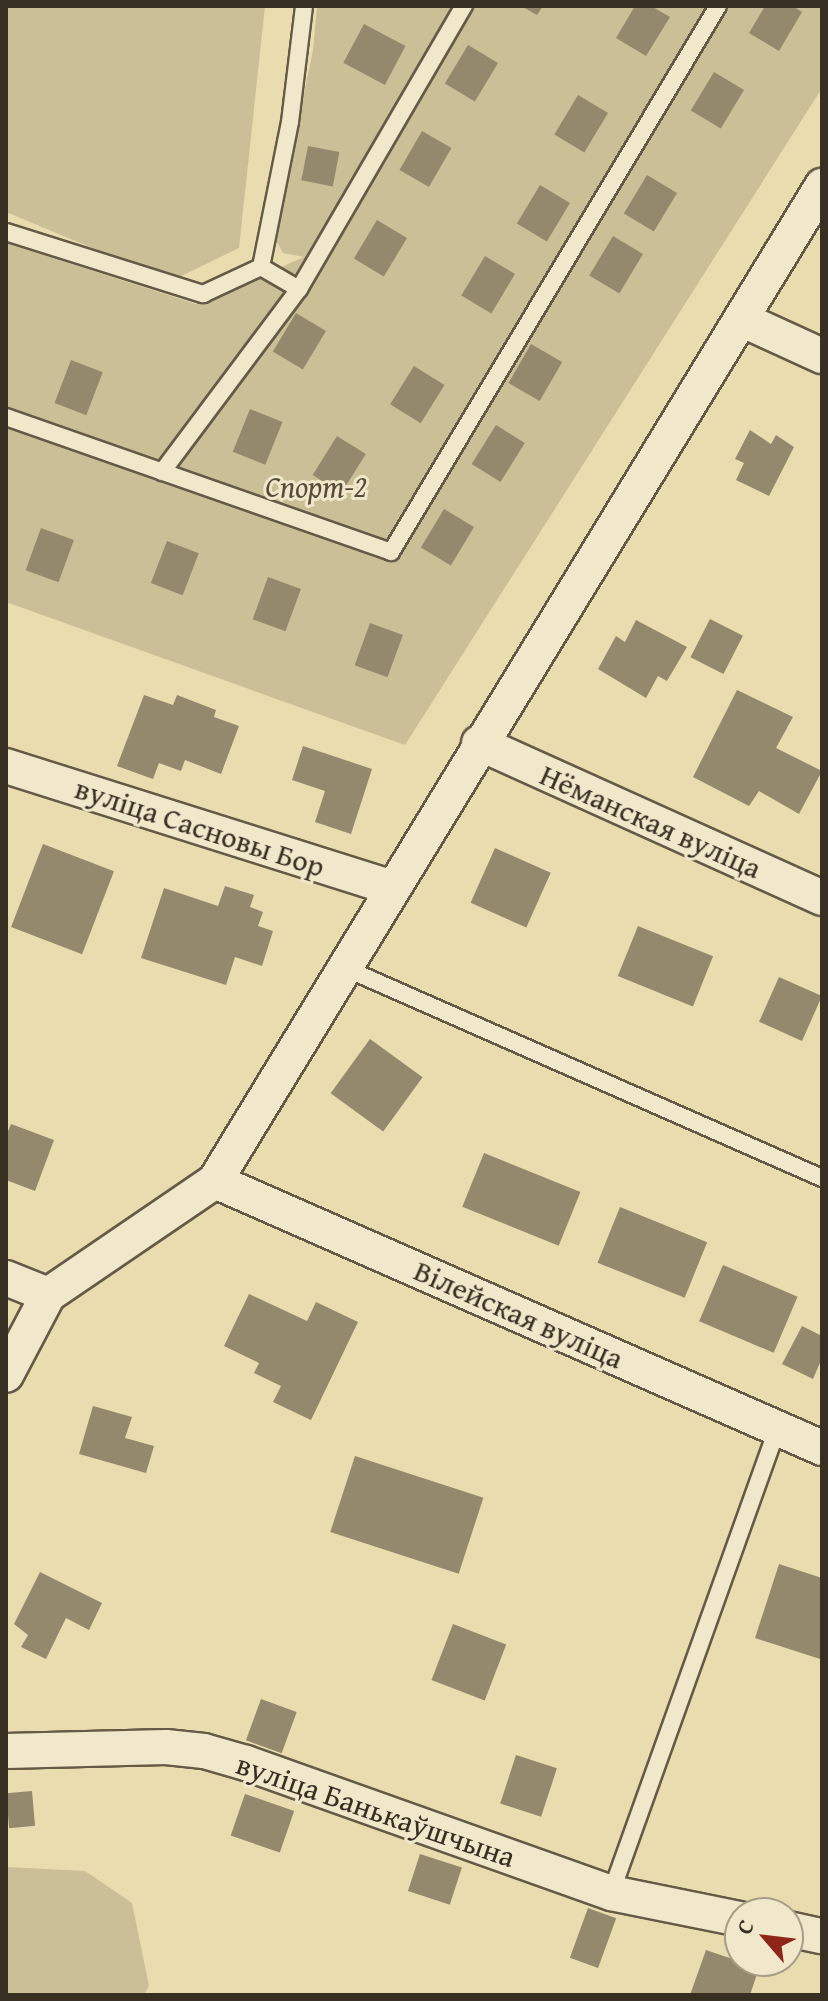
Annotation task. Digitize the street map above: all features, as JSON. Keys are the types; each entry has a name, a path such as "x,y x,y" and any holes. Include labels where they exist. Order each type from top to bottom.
{"street":[{"path":"6,1375 48,1295 215,1181 479,743 822,186"},
{"path":"741,319 822,356"},
{"name":"Нёманская вуліца","path":"479,743 822,898"},
{"name":"вуліца Сасновы Бор","path":"6,766 393,888"},
{"name":"Вілейская вуліца","path":"215,1181 822,1448"},
{"path":"6,1278 48,1295"},
{"name":"вуліца Банькаўшчына","path":"6,1751 166,1747 204,1751 246,1763 611,1893 724,1916"}],"lane":[{"path":"261,267 290,122 304,6"},
{"path":"162,472 299,289 464,6"},
{"path":"6,417 391,552 718,6"},
{"path":"6,232 203,294 261,267"},
{"path":"261,267 299,289"},
{"path":"345,968 822,1178"},
{"path":"611,1893 778,1427"}],"green space":[{"path":"6,6 265,6 239,248 171,281 6,212"},
{"name":"Спорт-2","path":"317,6 822,6 822,88 405,745 6,602 6,243 196,304 304,257 283,253 274,237 313,50"},
{"path":"6,1867 85,1871 132,1903 149,1986 144,1995 6,1995"}],"building":[{"path":"521,6 543,6 537,15"},
{"path":"635,6 651,6 670,17 646,56 616,38"},
{"path":"765,6 793,6 802,12 779,51 749,33"},
{"path":"364,24 405,46 385,85 343,63"},
{"path":"468,45 498,63 475,102 445,84"},
{"path":"714,72 744,90 721,129 691,111"},
{"path":"578,95 608,113 584,152 554,134"},
{"path":"422,131 451,148 429,187 400,170"},
{"path":"308,146 339,152 333,186 301,180"},
{"path":"647,175 677,193 654,232 624,214"},
{"path":"540,185 570,203 547,242 517,224"},
{"path":"377,220 407,238 384,277 354,259"},
{"path":"613,236 643,254 619,293 589,275"},
{"path":"485,256 515,274 491,313 461,295"},
{"path":"296,313 326,331 303,370 273,352"},
{"path":"531,344 562,362 540,401 508,383"},
{"path":"71,360 103,372 86,415 55,403"},
{"path":"414,366 445,385 421,423 390,404"},
{"path":"250,409 282,422 265,465 233,452"},
{"path":"496,425 525,443 500,482 472,464"},
{"path":"750,430 771,444 776,435 794,447 769,496 736,480 744,463 735,459"},
{"path":"337,436 366,454 341,493 313,475"},
{"path":"444,509 474,527 451,566 421,548"},
{"path":"41,528 74,540 58,582 26,570"},
{"path":"167,541 199,553 183,595 151,583"},
{"path":"268,577 301,589 285,631 253,619"},
{"path":"710,619 743,636 723,674 690,657"},
{"path":"636,620 687,647 667,681 658,676 646,698 598,669 616,636 625,642"},
{"path":"370,623 403,635 387,677 355,665"},
{"path":"737,690 793,717 776,748 822,771 799,814 759,791 749,806 693,777"},
{"path":"144,695 173,705 177,695 216,710 214,717 239,726 221,774 185,760 181,771 159,763 153,779 117,766"},
{"path":"303,746 372,769 351,834 315,822 325,791 292,780"},
{"path":"43,844 114,871 82,954 11,927"},
{"path":"495,848 551,873 526,928 471,903"},
{"path":"225,886 254,895 250,907 263,912 258,926 273,931 262,966 235,957 226,985 141,958 164,888 218,906"},
{"path":"638,926 713,956 693,1006 618,976"},
{"path":"779,977 822,996 802,1041 759,1022"},
{"path":"370,1039 423,1077 383,1131 331,1093"},
{"path":"11,1124 54,1140 35,1191 6,1180 6,1136"},
{"path":"484,1153 580,1192 559,1246 462,1207"},
{"path":"620,1207 707,1242 685,1298 598,1263"},
{"path":"723,1265 798,1297 774,1353 699,1321"},
{"path":"249,1294 307,1321 316,1302 358,1322 311,1420 273,1402 281,1386 254,1373 259,1363 224,1346"},
{"path":"802,1326 822,1336 822,1358 813,1379 782,1364"},
{"path":"93,1406 132,1417 125,1438 154,1446 146,1473 79,1454"},
{"path":"355,1456 483,1498 459,1574 330,1532"},
{"path":"779,1564 822,1578 820,1659 755,1638"},
{"path":"40,1572 102,1603 89,1630 66,1618 46,1659 21,1647 28,1635 14,1624"},
{"path":"453,1624 506,1644 485,1700 431,1680"},
{"path":"261,1699 297,1712 282,1753 246,1740"},
{"path":"516,1755 557,1768 541,1817 500,1804"},
{"path":"32,1791 35,1826 9,1828 6,1793"},
{"path":"245,1794 294,1811 280,1853 231,1836"},
{"path":"420,1854 462,1868 450,1905 408,1891"},
{"path":"588,1908 616,1918 598,1968 570,1958"},
{"path":"706,1950 724,1956 724,1977 756,1977 750,1995 690,1995"}]}
